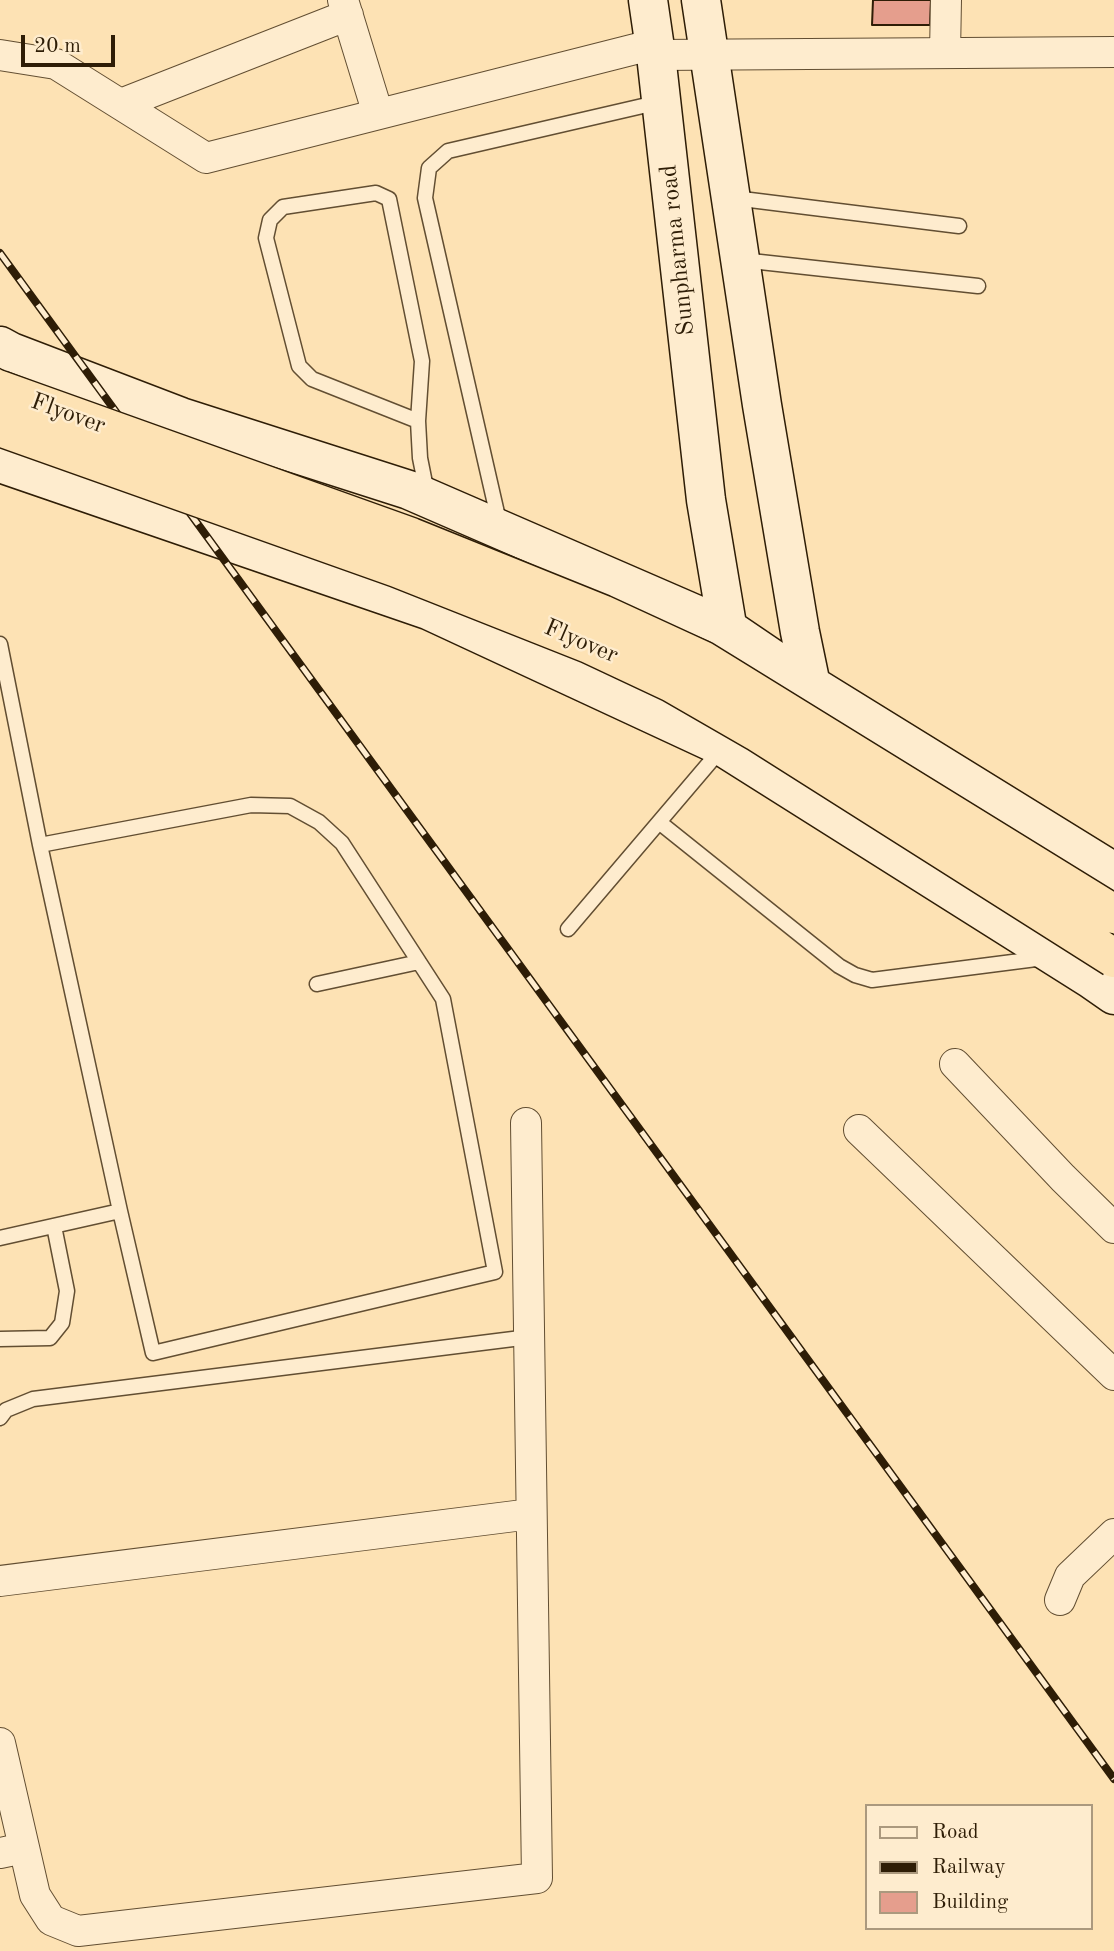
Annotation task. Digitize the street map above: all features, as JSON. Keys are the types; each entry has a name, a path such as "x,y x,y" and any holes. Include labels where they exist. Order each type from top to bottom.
{"main road":[{"name":"Flyover","path":"0,390 411,537 603,614 690,654 1114,914"},
{"name":"Flyover","path":"0,428 397,568 589,643 660,677 757,732 1114,958"}],"street":[{"name":"Sunpharma road","path":"648,0 656,49 706,500 727,628 756,768"},
{"path":"701,0 762,405 811,685"},
{"path":"945,53 946,0"},
{"path":"121,104 345,8 378,114"},
{"path":"0,55 56,64 206,158 378,114 656,49 710,55 1114,52"},
{"path":"0,346 181,417 409,490 727,628 811,685 1114,872"},
{"path":"0,463 428,610 723,747 1114,995"},
{"path":"955,1064 1114,1228"},
{"path":"0,1743 12,1851 51,1920 78,1931 537,1878 526,1123"},
{"path":"859,1129 1114,1375"},
{"path":"0,1581 531,1514"},
{"path":"1060,1600 1070,1576 1114,1534"}],"lane":[{"path":"501,529 425,198 429,168 448,151 662,102"},
{"path":"418,421 312,379 299,366 266,238 270,220 283,207 376,193 389,199 422,361 418,421 420,458 427,498"},
{"path":"732,197 959,226"},
{"path":"741,260 978,286"},
{"path":"0,644 40,845 152,1353 495,1272 443,999 342,844 319,822 290,806 251,805 40,845"},
{"path":"0,729 16,725"},
{"path":"568,929 723,747"},
{"path":"660,822 839,966 855,975 872,980 1055,956"},
{"path":"317,984 419,962"},
{"path":"0,1238 120,1211"},
{"path":"0,1339 50,1338 62,1323 67,1292 54,1226"},
{"path":"0,1418 6,1410 33,1399 529,1337"}],"building":[{"path":"873,0 931,0 930,25 872,25"}],"railway":[{"path":"0,253 1114,1779"}]}
